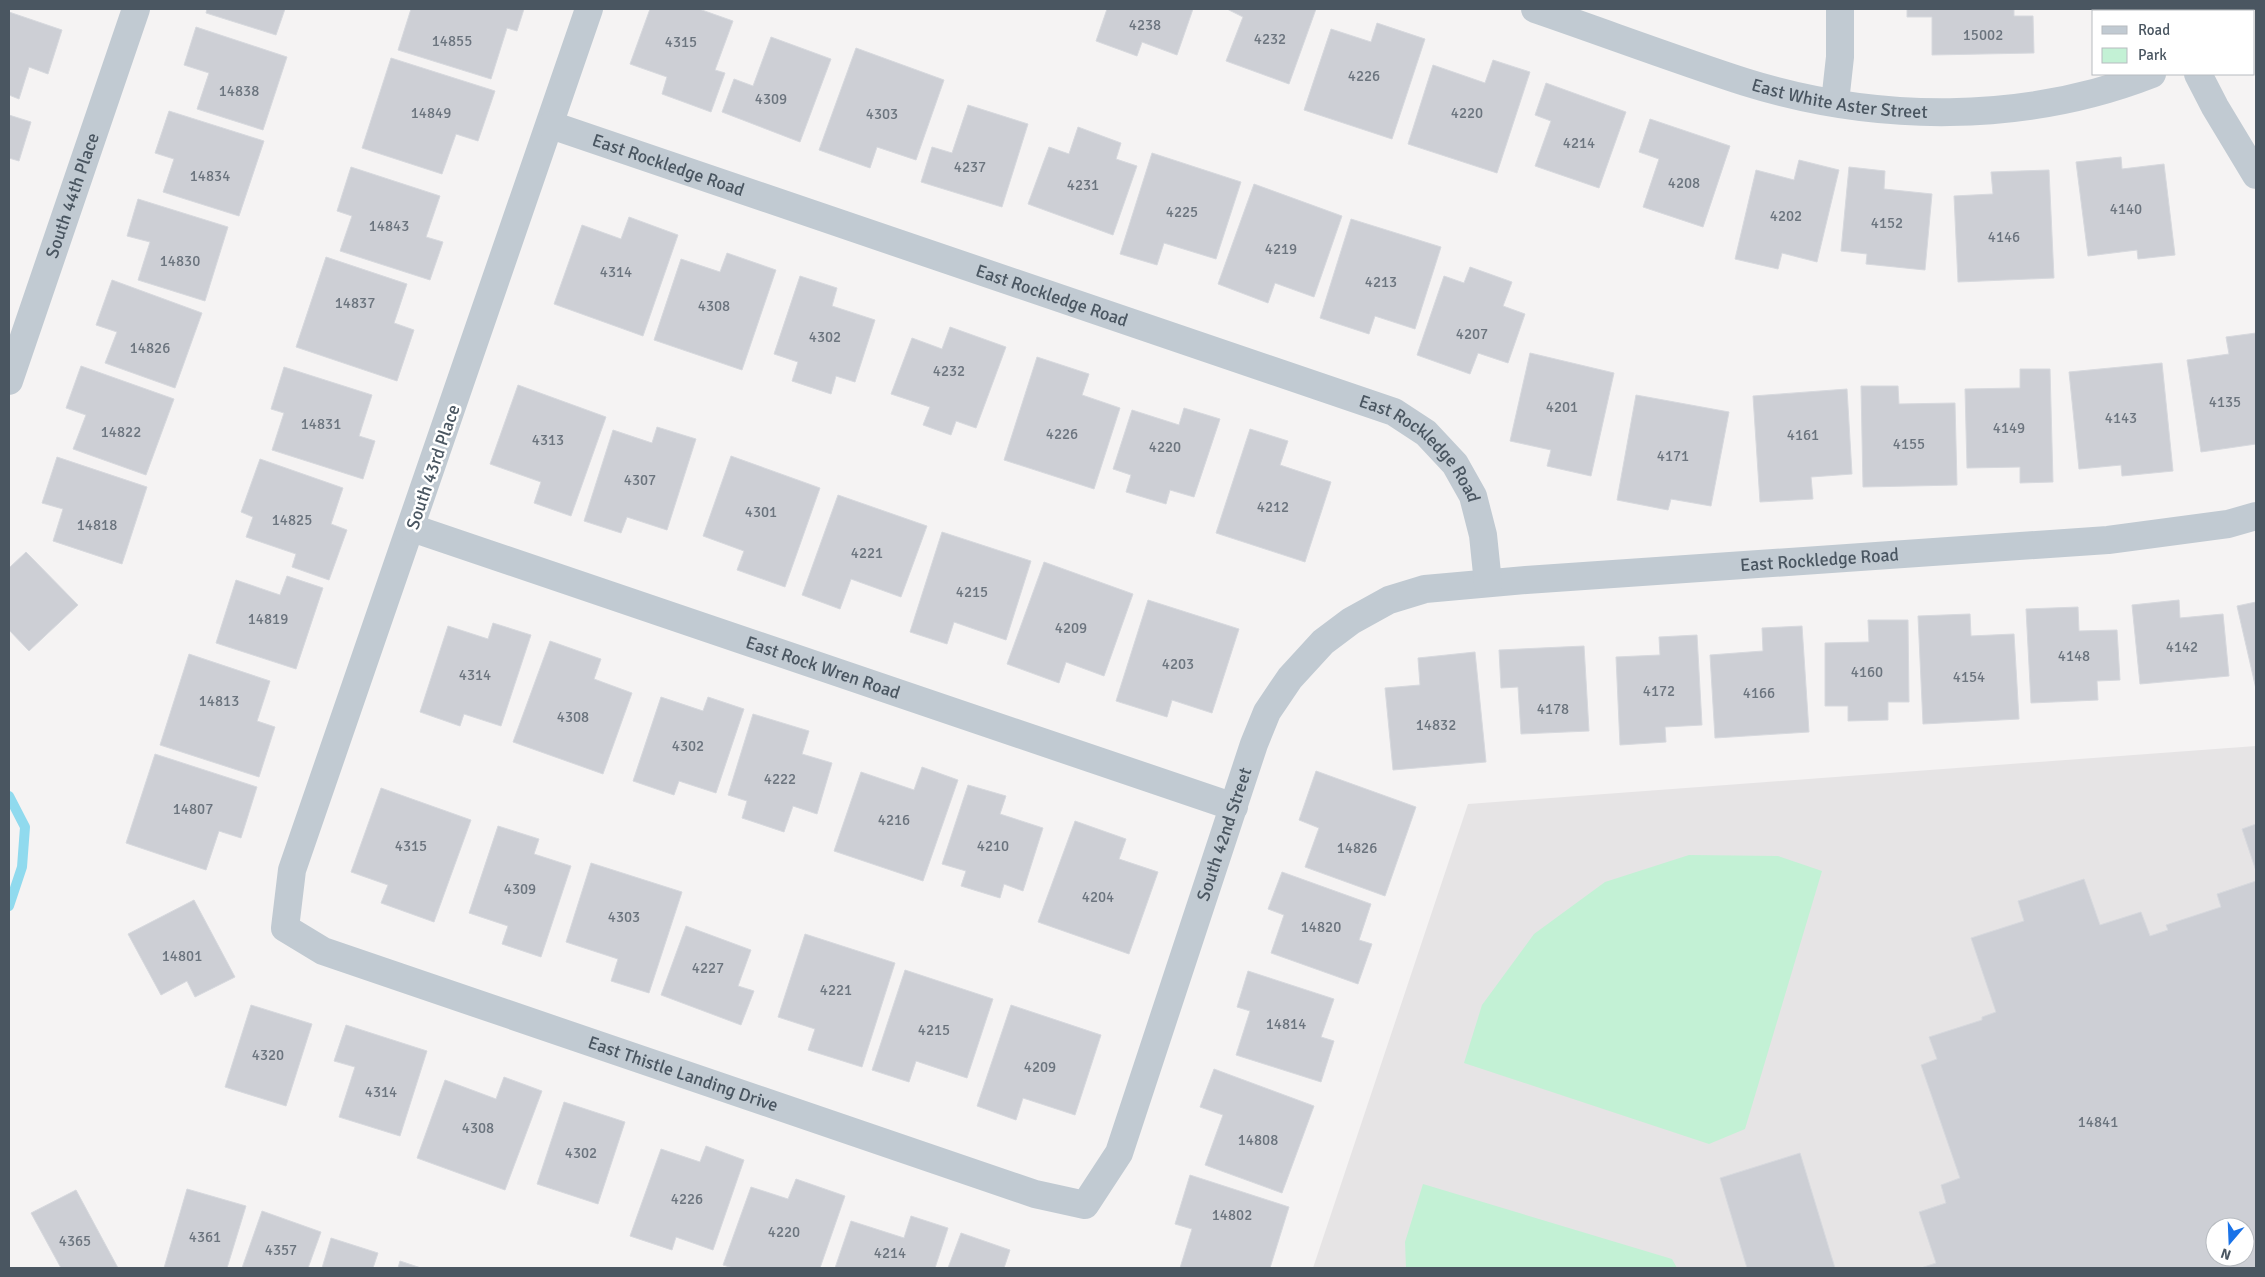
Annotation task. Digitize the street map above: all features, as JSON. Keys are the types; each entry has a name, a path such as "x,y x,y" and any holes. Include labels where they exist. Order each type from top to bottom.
{"street":[{"name":"South 44th Place","path":"9,381 136,9"},
{"name":"South 43rd Place","path":"285,928 292,870 412,528 589,9"},
{"name":"East White Aster Street","path":"1535,9 1746,82 1835,102 1903,110 1975,113 2022,108 2068,98 2149,75"},
{"path":"1835,102 1840,57 1840,9"},
{"path":"2199,75 2215,107 2256,175"},
{"name":"East Rockledge Road","path":"551,125 1394,412 1426,433 1455,464 1473,496 1483,535 1488,583 2108,540 2228,524 2256,516"},
{"name":"East Rock Wren Road","path":"412,528 1234,807"},
{"name":"South 42nd Street","path":"1085,1205 1119,1153 1254,744 1267,712 1290,678 1323,642 1351,621 1389,600 1425,589 1488,583"},
{"name":"East Thistle Landing Drive","path":"285,928 323,951 1035,1194 1085,1205"}],"shaded area":[{"path":"2256,746 2256,1268 1313,1268 1468,804"}],"green space":[{"path":"1689,855 1778,856 1822,871 1745,1129 1709,1144 1464,1063 1482,1005 1534,934 1605,882"},
{"path":"1423,1184 1672,1259 1677,1268 1406,1268 1405,1242"}],"building":[{"path":"207,9 285,9 276,35 206,13"},
{"path":"411,9 524,9 517,31 507,28 491,79 398,50"},
{"path":"650,9 699,9 733,21 715,70 725,73 711,112 662,94 667,77 630,64"},
{"path":"1107,9 1193,9 1177,55 1142,42 1137,56 1096,41"},
{"path":"1227,9 1316,9 1289,84 1226,61 1243,17"},
{"path":"1907,9 2014,9 2014,16 2033,16 2034,53 1932,55 1932,17 1907,17"},
{"path":"9,12 62,30 48,74 29,67 19,99 9,95"},
{"path":"1377,23 1425,39 1392,139 1304,110 1331,29 1371,42"},
{"path":"196,27 287,57 263,130 197,109 209,73 184,65"},
{"path":"771,37 831,59 800,142 722,112 734,79 753,86"},
{"path":"856,48 944,80 916,160 877,147 870,168 819,150"},
{"path":"391,58 495,91 478,141 456,134 442,174 362,148"},
{"path":"1493,60 1530,72 1497,173 1408,144 1433,65 1485,83"},
{"path":"1546,83 1626,112 1599,188 1535,166 1551,121 1535,115"},
{"path":"968,105 1028,124 1002,207 921,182 932,147 952,153"},
{"path":"169,111 264,141 239,216 163,192 174,159 155,153"},
{"path":"9,115 31,122 19,161 9,158"},
{"path":"1650,119 1730,146 1703,227 1643,207 1659,159 1639,152"},
{"path":"1078,127 1121,143 1116,159 1137,166 1113,235 1028,204 1049,147 1069,154"},
{"path":"1152,153 1241,182 1216,259 1164,243 1157,265 1120,254"},
{"path":"2121,157 2122,169 2164,164 2175,255 2138,259 2137,250 2088,256 2076,162"},
{"path":"1799,160 1839,170 1817,262 1782,253 1778,269 1735,259 1756,170 1794,180"},
{"path":"351,167 440,196 426,237 443,242 430,280 340,251 352,216 337,211"},
{"path":"1849,167 1885,171 1884,189 1932,194 1925,270 1866,264 1867,254 1841,251"},
{"path":"2049,170 2054,278 1958,282 1954,196 1993,194 1991,172"},
{"path":"1254,184 1342,216 1314,297 1275,283 1268,303 1218,284"},
{"path":"138,199 228,227 205,301 138,280 150,242 127,236"},
{"path":"629,217 678,235 643,336 554,304 582,225 621,239"},
{"path":"1351,219 1441,247 1415,329 1375,316 1369,334 1320,318"},
{"path":"727,253 776,270 742,370 654,340 681,259 720,272"},
{"path":"326,257 407,284 394,323 414,330 397,381 296,347"},
{"path":"1470,267 1512,282 1503,306 1525,314 1508,363 1478,353 1470,374 1417,355 1444,276 1464,283"},
{"path":"800,276 837,288 832,306 875,320 855,382 836,376 831,394 792,381 798,362 774,354"},
{"path":"112,280 202,313 175,388 105,363 117,332 96,325"},
{"path":"950,327 1006,347 976,428 956,421 951,435 923,425 930,407 891,394 912,338 942,349"},
{"path":"2256,333 2256,444 2201,452 2187,360 2229,354 2226,337"},
{"path":"1530,353 1614,373 1591,476 1547,466 1551,450 1510,441"},
{"path":"1037,357 1089,374 1082,395 1120,408 1094,489 1004,460"},
{"path":"2162,363 2173,471 2122,476 2121,465 2079,469 2069,372"},
{"path":"81,366 174,399 146,475 73,449 86,415 66,408"},
{"path":"284,367 372,395 359,436 375,441 363,479 272,450 284,413 271,409"},
{"path":"2020,369 2050,369 2053,482 2020,483 2020,467 1967,468 1965,389 2020,388"},
{"path":"518,385 606,417 571,516 534,503 541,482 490,464"},
{"path":"1861,386 1898,386 1899,404 1955,403 1957,485 1863,487"},
{"path":"1847,389 1852,474 1811,477 1813,499 1760,502 1753,396"},
{"path":"1636,395 1729,412 1711,506 1671,499 1668,510 1617,500"},
{"path":"1184,408 1220,419 1194,497 1170,490 1166,504 1126,492 1131,475 1113,469 1132,410 1179,425"},
{"path":"657,427 696,439 667,530 627,517 621,533 584,521 613,430 652,443"},
{"path":"1250,429 1288,441 1280,465 1331,482 1305,562 1216,533"},
{"path":"731,456 820,488 785,587 737,570 744,551 703,536"},
{"path":"57,457 147,487 122,564 53,541 63,509 42,503"},
{"path":"260,459 343,488 331,524 347,530 329,580 292,567 296,554 246,537 253,517 241,512"},
{"path":"838,495 927,526 901,597 851,579 840,609 802,595"},
{"path":"942,532 1031,561 1006,640 954,622 947,644 910,632"},
{"path":"26,552 78,605 29,651 9,630 9,568"},
{"path":"1044,562 1133,594 1104,676 1066,662 1059,683 1007,664"},
{"path":"287,576 323,588 296,669 216,643 236,580 280,595"},
{"path":"1148,600 1239,629 1212,713 1172,700 1167,717 1116,701"},
{"path":"2179,600 2180,618 2223,614 2229,676 2140,684 2132,605"},
{"path":"2256,602 2256,689 2237,606"},
{"path":"2078,607 2079,631 2117,630 2120,680 2097,681 2098,700 2031,703 2026,609"},
{"path":"1970,614 1971,636 2014,634 2019,719 1923,724 1918,616"},
{"path":"1868,620 1908,620 1909,702 1888,702 1888,720 1848,721 1848,706 1825,706 1825,643 1869,642"},
{"path":"493,623 531,635 501,726 464,714 460,726 420,712 448,626 488,639"},
{"path":"1802,626 1809,732 1715,738 1710,655 1763,651 1762,628"},
{"path":"1697,635 1702,725 1665,727 1666,742 1620,745 1616,657 1660,655 1659,637"},
{"path":"550,641 601,659 594,679 632,693 603,774 513,742"},
{"path":"1584,646 1589,731 1521,734 1518,687 1501,688 1499,650"},
{"path":"1475,652 1486,762 1393,770 1385,688 1420,685 1418,658"},
{"path":"189,654 270,681 257,721 275,727 259,777 160,745"},
{"path":"661,697 703,711 708,697 744,709 716,793 679,781 674,795 633,781"},
{"path":"753,714 809,731 802,754 832,763 817,814 793,806 784,832 742,818 747,801 728,795"},
{"path":"155,754 257,787 241,838 219,831 206,870 126,843"},
{"path":"922,767 958,780 923,881 834,851 861,772 914,790"},
{"path":"1316,771 1416,807 1385,896 1305,867 1319,828 1299,820"},
{"path":"968,785 1006,796 1000,814 1043,828 1023,891 1004,884 1000,898 961,886 966,871 942,864"},
{"path":"381,788 471,820 434,922 381,903 388,885 351,872"},
{"path":"1075,821 1126,839 1119,859 1158,872 1129,954 1038,922"},
{"path":"2256,824 2256,871 2242,829"},
{"path":"498,826 539,839 534,854 571,866 541,957 502,944 508,926 469,913"},
{"path":"591,863 682,892 649,993 611,981 618,959 566,942"},
{"path":"1282,872 1371,904 1359,940 1372,944 1358,984 1271,953 1284,915 1268,909"},
{"path":"2084,879 2100,925 2141,912 2150,936 2168,930 2166,925 2221,907 2217,894 2256,881 2256,1268 1921,1268 1936,1263 1919,1212 1946,1203 1941,1185 1960,1178 1921,1065 1937,1059 1929,1037 1982,1020 1982,1017 1996,1012 1971,938 2024,921 2018,901"},
{"path":"194,900 235,977 195,997 187,981 161,995 128,934"},
{"path":"686,926 751,950 738,986 754,991 741,1025 661,995"},
{"path":"805,934 895,963 862,1067 808,1050 815,1029 778,1017"},
{"path":"905,970 993,999 967,1078 916,1061 909,1082 872,1070"},
{"path":"1248,971 1334,999 1321,1037 1334,1041 1321,1082 1236,1055 1250,1011 1237,1007"},
{"path":"251,1005 312,1024 286,1106 225,1087"},
{"path":"1011,1005 1101,1035 1075,1115 1023,1098 1016,1120 977,1106"},
{"path":"346,1025 427,1051 400,1136 339,1117 355,1067 334,1061"},
{"path":"1214,1069 1314,1106 1282,1193 1205,1165 1223,1115 1200,1107"},
{"path":"504,1077 542,1091 505,1190 417,1158 445,1080 496,1099"},
{"path":"564,1102 625,1122 598,1204 537,1184"},
{"path":"706,1146 744,1160 713,1250 676,1237 672,1250 630,1236 661,1149 700,1162"},
{"path":"1800,1153 1835,1268 1747,1268 1720,1178"},
{"path":"1190,1175 1289,1207 1270,1268 1180,1268 1192,1229 1175,1224"},
{"path":"796,1179 845,1196 820,1268 733,1268 723,1265 751,1187 788,1199"},
{"path":"187,1189 246,1206 227,1268 164,1268"},
{"path":"76,1190 118,1268 61,1268 31,1213"},
{"path":"262,1211 321,1232 308,1268 242,1268"},
{"path":"911,1216 948,1228 935,1268 835,1268 851,1221 904,1238"},
{"path":"961,1233 1010,1250 1004,1268 948,1268"},
{"path":"331,1238 378,1253 373,1268 322,1268"},
{"path":"400,1261 421,1268 398,1268"}],"waterway":[{"path":"9,796 25,827 22,867 9,906"}]}
